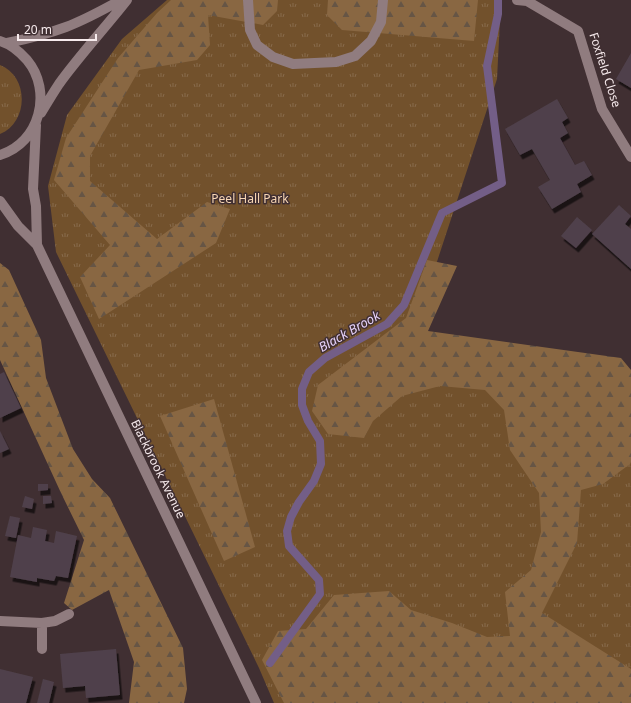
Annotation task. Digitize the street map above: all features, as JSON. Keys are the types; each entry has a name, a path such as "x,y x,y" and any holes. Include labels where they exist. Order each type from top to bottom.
{"street":[{"path":"3,41 37,36 66,27 98,13 121,0"},
{"path":"0,155 6,154 18,146 28,136 59,85 83,53 102,32 127,0"},
{"path":"248,0 250,30 257,45 273,57 293,64 336,62 355,56 371,41 381,22 382,0"},
{"name":"Foxfield Close","path":"522,0 578,31 602,109 631,157"},
{"name":"Blackbrook Avenue","path":"3,41 21,53 33,67 40,83 42,100 37,120 33,182 36,206 37,245"},
{"name":"Blackbrook Avenue","path":"0,201 18,226 37,245 256,703"},
{"path":"0,621 42,623 55,621 69,614"},
{"path":"42,623 42,649"}],"green space":[{"name":"Peel Hall Park","path":"167,0 501,0 497,79 405,359 631,400 631,703 274,703 259,668 56,252 48,186 67,115 122,39"},
{"path":"171,0 278,0 277,11 263,25 208,15 210,45 197,60 139,70 90,156 90,181 157,239 207,202 230,209 216,243 99,319 80,277 110,245 54,180 66,138 118,58 157,13"},
{"path":"328,0 478,0 474,41 342,30 327,15"},
{"path":"0,65 10,71 16,79 22,99 16,120 10,128 0,134"},
{"path":"427,260 457,266 428,331 621,358 631,370 631,462 603,484 581,490 577,543 542,613 631,669 631,703 284,703 262,660 278,631 306,629 334,595 389,591 411,610 452,623 487,637 510,636 505,592 531,570 541,532 539,493 510,450 504,410 485,390 440,386 402,396 373,421 364,438 328,434 312,411 318,385 406,318"},
{"path":"0,263 9,270 41,340 46,378 73,449 92,479 110,498 183,648 187,689 184,703 129,703 134,662 109,590 72,610 64,603 84,540 0,360"},
{"path":"214,399 255,547 224,561 160,416"}],"building":[{"path":"631,53 631,88 616,79"},
{"path":"557,99 568,118 562,122 568,133 560,138 575,165 584,161 592,175 577,184 581,192 552,209 538,187 550,180 532,149 520,155 505,129"},
{"path":"619,205 631,216 625,224 631,229 631,269 592,234"},
{"path":"577,217 592,230 576,248 561,236"},
{"path":"4,372 21,408 0,418 0,374"},
{"path":"0,431 9,449 0,453"},
{"path":"38,484 48,484 48,490 38,491"},
{"path":"25,496 34,499 32,509 22,507"},
{"path":"43,496 51,496 52,503 43,504"},
{"path":"10,516 20,518 16,538 5,536"},
{"path":"33,527 47,530 45,541 54,543 56,531 77,536 68,578 56,576 54,581 37,578 37,582 10,577 18,535 31,538"},
{"path":"116,649 120,695 86,698 85,686 63,688 60,654"},
{"path":"0,669 33,677 26,703 0,703"},
{"path":"43,679 54,682 49,703 37,703"}],"waterway":[{"name":"Black Brook","path":"270,663 320,594 319,580 289,546 287,531 291,517 299,502 314,481 321,464 320,441 308,421 302,405 302,389 309,372 325,358 387,324 404,305 442,213 502,183 487,66 498,14 498,0"}]}
